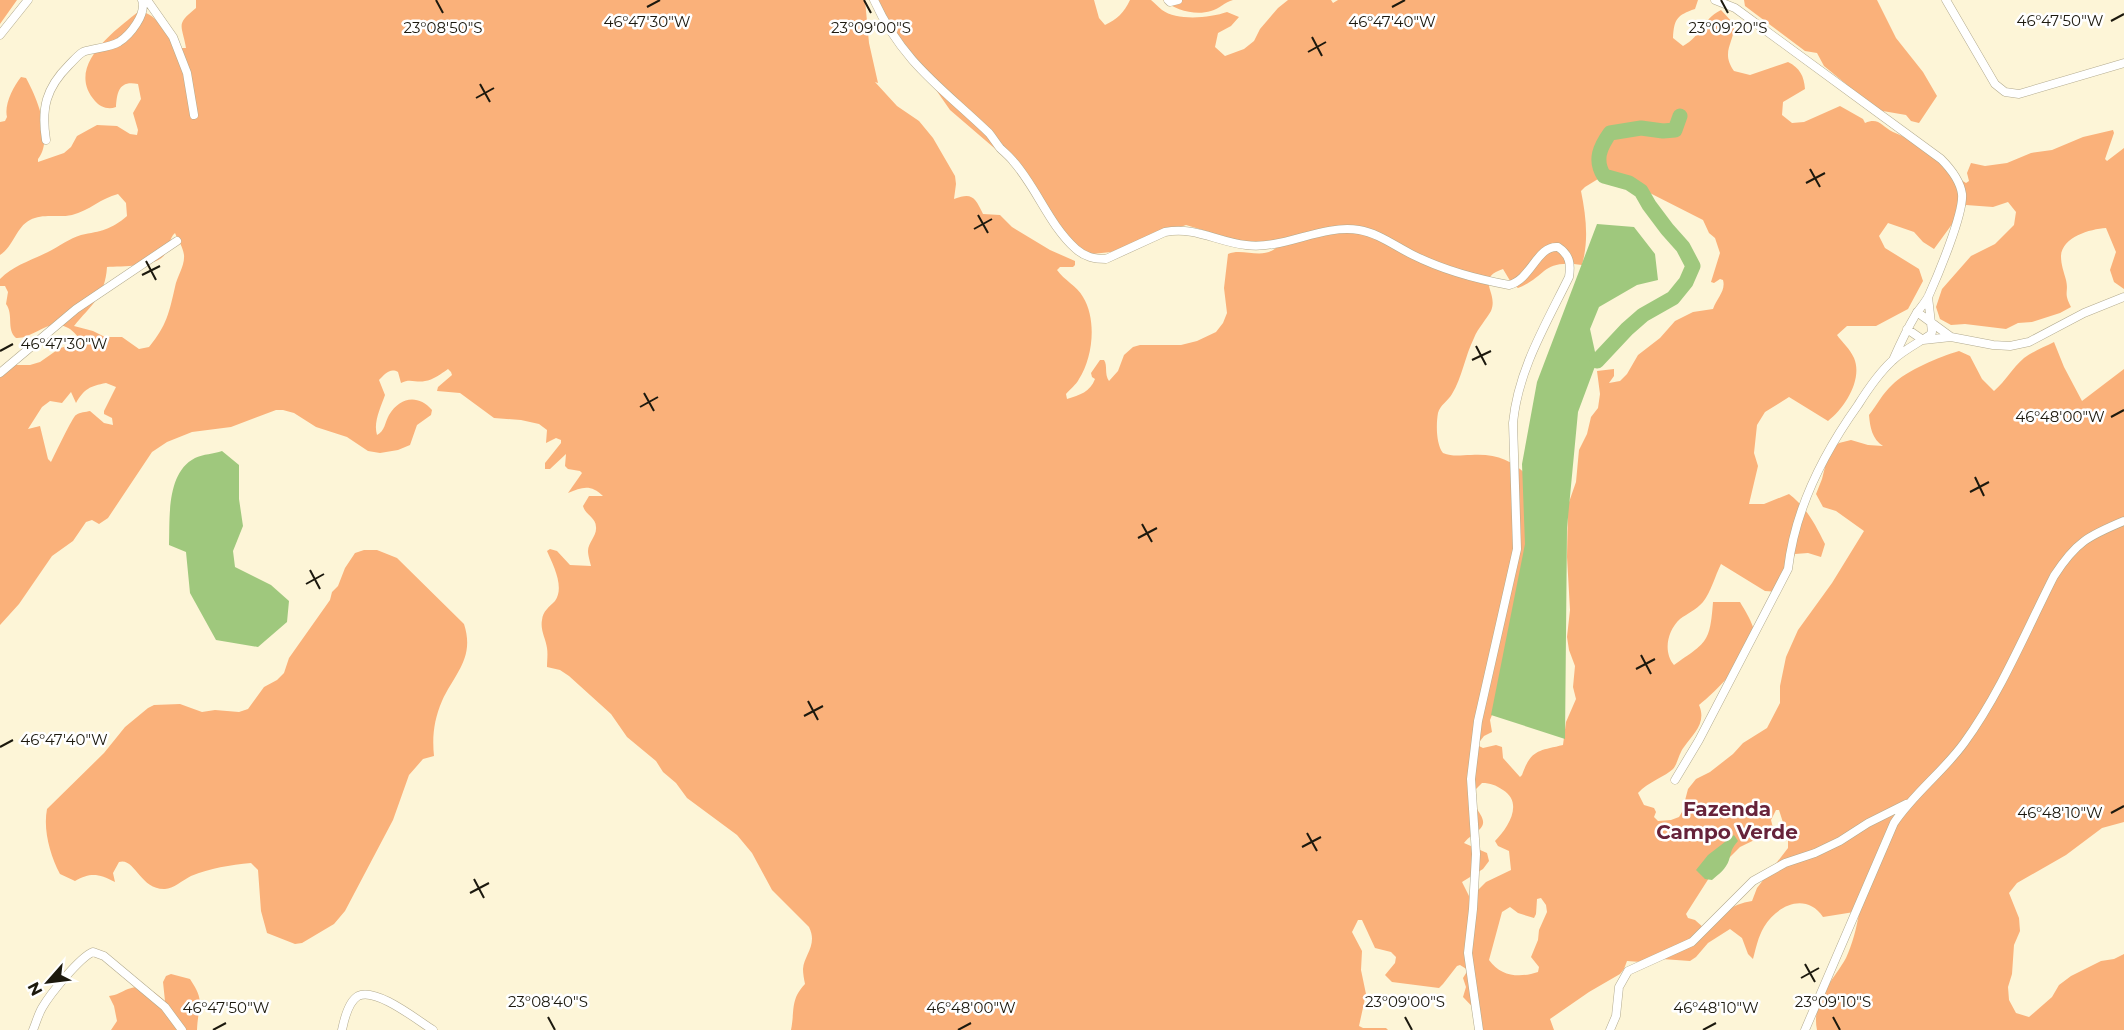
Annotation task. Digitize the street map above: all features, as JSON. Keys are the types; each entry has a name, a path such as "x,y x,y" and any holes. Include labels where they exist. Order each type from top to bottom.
{"street":[{"path":"0,34 28,0"},
{"path":"46,140 43,119 48,92 63,71 81,53 118,43 135,26 144,5 142,0"},
{"path":"147,0 172,36 184,64 194,115"},
{"path":"874,0 908,57 939,89 991,135 1024,175 1059,231 1086,256 1106,259 1165,232 1175,230 1195,231 1244,245 1259,246 1326,232 1351,230 1378,236 1449,271 1509,285 1523,278 1540,255 1548,249 1558,247 1568,256 1571,265 1569,277 1533,350 1515,404 1513,423 1517,549 1478,721 1470,779 1476,854 1468,953 1479,1030"},
{"path":"1168,0 1170,2 1178,0"},
{"path":"1715,0 1735,8 1941,159 1958,181 1962,195 1961,207 1928,297 1907,329 1893,360"},
{"path":"1947,0 1995,84 2005,92 2019,94 2124,63"},
{"path":"0,373 76,309 177,241"},
{"path":"1675,780 1705,730 1788,569 1791,545 1806,496 1845,423 1873,383 1893,360 1932,333 1928,297"},
{"path":"1907,329 1923,340 1951,337 1993,345 2010,345 2029,342 2084,313 2124,297"},
{"path":"1917,312 1951,337"},
{"path":"1805,1030 1894,823 1907,803 1942,769 1978,722 2054,576 2067,556 2092,534 2124,521"},
{"path":"1610,1030 1616,1016 1619,987 1628,971 1692,942 1753,881 1785,863 1815,853 1840,841 1868,823 1907,803"},
{"path":"33,1030 41,1010 53,992 93,951 104,957 165,1007 182,1030"},
{"path":"342,1030 349,1007 354,1000 357,997 372,994 390,1002 433,1030"}],"shaded area":[{"path":"0,0 17,0 0,24"},
{"path":"196,0 865,0 869,43 878,83 875,82 897,106 919,121 933,138 955,176 954,199 969,196 975,200 983,214 1000,215 1012,227 1050,250 1075,261 1073,267 1060,267 1057,270 1083,297 1090,316 1092,338 1084,370 1066,394 1067,399 1090,387 1095,379 1091,373 1100,360 1105,362 1109,381 1118,371 1124,355 1133,347 1181,345 1197,341 1216,332 1227,313 1224,288 1228,254 1240,252 1259,254 1277,247 1239,241 1186,225 1111,252 1092,254 1076,248 1014,165 950,110 934,87 912,63 875,0 1094,0 1099,18 1105,25 1120,15 1130,0 1151,0 1162,10 1176,16 1203,17 1227,12 1239,17 1231,26 1218,33 1215,47 1225,56 1244,49 1254,41 1260,29 1288,0 1331,0 1333,3 1338,0 1698,0 1695,9 1684,13 1676,22 1673,38 1683,46 1694,38 1709,18 1721,10 1734,24 1728,58 1734,71 1750,75 1788,62 1801,73 1805,89 1783,102 1782,115 1792,123 1804,122 1840,106 1863,119 1865,123 1877,122 1919,145 1966,183 1969,181 1967,173 1971,163 1985,166 2007,163 2031,153 2052,150 2083,137 2113,130 2105,159 2107,161 2124,148 2124,289 2114,282 2110,270 2116,252 2106,228 2092,230 2071,239 2063,249 2061,256 2067,284 2067,298 2071,307 2060,313 2032,322 2018,323 2006,329 1965,324 1951,325 1940,319 1936,307 1942,289 1971,256 1995,244 2014,225 2016,212 2008,202 1993,207 1966,205 1934,249 1914,232 1888,223 1879,236 1885,248 1919,269 1923,281 1908,309 1876,326 1847,326 1837,335 1854,358 1856,375 1846,401 1828,421 1789,397 1765,412 1757,425 1754,453 1758,466 1749,504 1764,504 1789,494 1806,511 1825,544 1821,557 1808,553 1795,554 1779,592 1765,591 1721,564 1703,602 1680,619 1672,629 1669,635 1668,654 1674,665 1700,646 1708,634 1713,602 1740,602 1753,627 1753,636 1735,669 1699,705 1700,723 1682,749 1673,769 1638,793 1644,805 1654,808 1656,812 1654,817 1658,821 1679,817 1688,789 1696,779 1710,772 1743,743 1767,728 1780,703 1780,686 1786,657 1798,630 1832,583 1864,531 1836,511 1823,507 1816,494 1829,451 1839,443 1851,440 1883,446 1874,436 1869,415 1898,379 1933,360 1959,351 1970,356 1982,379 1994,391 2024,358 2054,342 2082,401 2124,369 2124,822 2102,828 2066,855 2017,883 2009,893 2019,918 2020,931 2014,945 2012,974 2008,987 2009,1000 2016,1013 2029,1017 2052,997 2059,985 2071,976 2101,961 2114,959 2124,954 2124,1030 1817,1030 1817,1010 1820,1001 1846,958 1859,913 1823,917 1816,909 1800,903 1784,908 1770,919 1760,935 1753,959 1748,954 1742,938 1730,929 1708,943 1690,961 1662,959 1627,961 1620,974 1550,1019 1554,1030 1481,1030 1480,1016 1463,997 1466,987 1463,978 1468,970 1460,965 1439,988 1392,982 1385,975 1395,963 1396,957 1391,952 1375,948 1362,920 1358,920 1352,932 1362,951 1361,970 1366,994 1359,1026 1388,1030 791,1030 795,1000 805,984 803,969 812,939 809,927 772,890 752,853 737,835 687,798 656,761 627,737 611,714 569,676 560,670 547,667 542,620 545,612 555,601 559,589 555,569 547,551 550,549 557,551 570,565 591,566 588,548 595,533 596,524 583,506 589,496 603,496 590,488 568,493 582,473 565,466 566,454 550,469 545,469 545,463 561,440 556,438 546,443 547,430 539,424 494,418 460,393 437,391 438,387 452,375 448,369 425,381 401,383 398,372 392,370 379,380 385,395 377,420 377,435 383,429 393,409 404,401 415,400 432,410 431,415 417,425 410,445 398,450 380,453 368,451 347,437 316,427 294,413 283,410 276,410 231,427 192,432 167,442 152,452 108,518 99,524 92,520 86,522 73,541 52,556 19,604 0,625 0,370 11,365 30,365 40,362 60,348 76,344 81,340 70,329 59,325 16,338 11,330 10,313 6,304 8,292 5,286 0,286 0,279 17,267 73,238 106,229 127,216 126,203 118,194 72,215 35,218 21,227 9,247 0,255 0,122 5,121 7,117 10,96 21,77 26,78 42,118 44,141 38,162 64,153 71,147 77,136 97,125 117,126 130,134 137,135 138,130 133,113 141,99 138,84 127,84 120,88 116,107 102,106 95,101 87,88 86,75 89,62 107,39 139,11 152,16 181,48 186,48 182,25 185,18 196,8","holes":["1598,179 1612,179 1638,187 1703,220 1709,233 1715,238 1720,253 1711,282 1714,283 1720,279 1724,284 1713,309 1693,312 1675,321 1660,338 1638,355 1620,381 1609,383 1614,376 1614,369 1597,371 1600,394 1598,408 1591,417 1587,434 1579,450 1576,482 1568,505 1567,557 1570,610 1567,637 1575,666 1573,687 1576,699 1566,722 1563,745 1537,752 1529,760 1520,777 1503,758 1502,747 1496,745 1483,748 1477,745 1484,736 1492,732 1490,720 1492,715 1505,710 1536,486 1522,471 1500,458 1443,453 1438,439 1437,418 1440,408 1455,388 1476,334 1491,311 1493,304 1489,287 1490,277 1503,269 1512,284 1518,288 1552,266 1582,265 1586,246 1586,228 1581,191","175,233 183,249 183,263 167,318 149,347 139,349 122,337 105,337 74,326 100,293 107,267 139,265 155,261 165,254","106,383 116,387 104,411 104,414 112,418 113,425 104,423 90,411 78,414 71,422 51,462 48,459 40,426 28,429 42,407 50,401 62,403 71,392 76,403 85,391","1482,783 1488,783 1509,795 1513,808 1509,823 1495,841 1498,846 1509,851 1511,870 1486,882 1470,898 1462,882 1483,869 1489,861 1487,853 1464,843 1483,824 1473,792","1776,810 1779,810 1788,838 1788,848 1757,888 1752,901 1732,907 1704,928 1695,920 1688,918 1686,914 1709,878 1740,847 1771,832 1773,828 1771,820","1541,898 1546,905 1547,912 1531,957 1539,967 1538,972 1511,975 1499,970 1489,960 1502,912 1510,907 1518,913 1534,918 1537,899"]},
{"path":"1163,0 1233,0 1214,10 1198,13 1173,7"},
{"path":"1744,0 1877,0 1896,38 1923,72 1937,96 1919,123 1911,121 1906,115 1877,110 1850,91 1846,84 1824,66 1817,53 1805,51 1745,6"},
{"path":"1597,224 1634,227 1655,254 1658,280 1637,285 1599,307 1590,329 1597,361 1578,412 1567,528 1565,739 1491,715 1525,544 1522,464 1537,382"},
{"path":"222,451 239,465 239,499 243,526 233,551 235,567 271,585 289,601 287,622 258,647 216,640 190,593 186,552 169,545 170,510 174,485 179,474 195,458"},
{"path":"377,550 397,558 464,624 467,646 462,665 442,701 435,721 434,756 423,759 409,775 393,820 345,911 334,924 302,943 295,944 267,933 261,911 258,870 251,863 205,871 165,889 157,888 144,880 125,862 119,862 113,873 115,882 95,875 75,881 60,874 48,842 47,809 104,753 125,727 154,705 180,704 202,712 215,710 239,712 248,709 264,687 284,673 289,658 330,600 345,568 355,553"},
{"path":"1734,835 1738,841 1726,866 1712,880 1705,879 1696,870 1708,855"},
{"path":"171,974 190,979 198,993 200,1004 197,1030 111,1030 117,1021 109,996 139,987 152,991 165,1001 163,982 166,976"}],"waterway":[{"path":"1597,361 1643,315 1673,298 1686,282 1693,266 1683,247 1667,229 1641,191 1629,183 1604,176 1599,164 1603,143 1610,133 1641,128 1675,130 1680,116"}],"district":[{"name":"Fazenda Campo Verde","path":"1727,820"}]}
